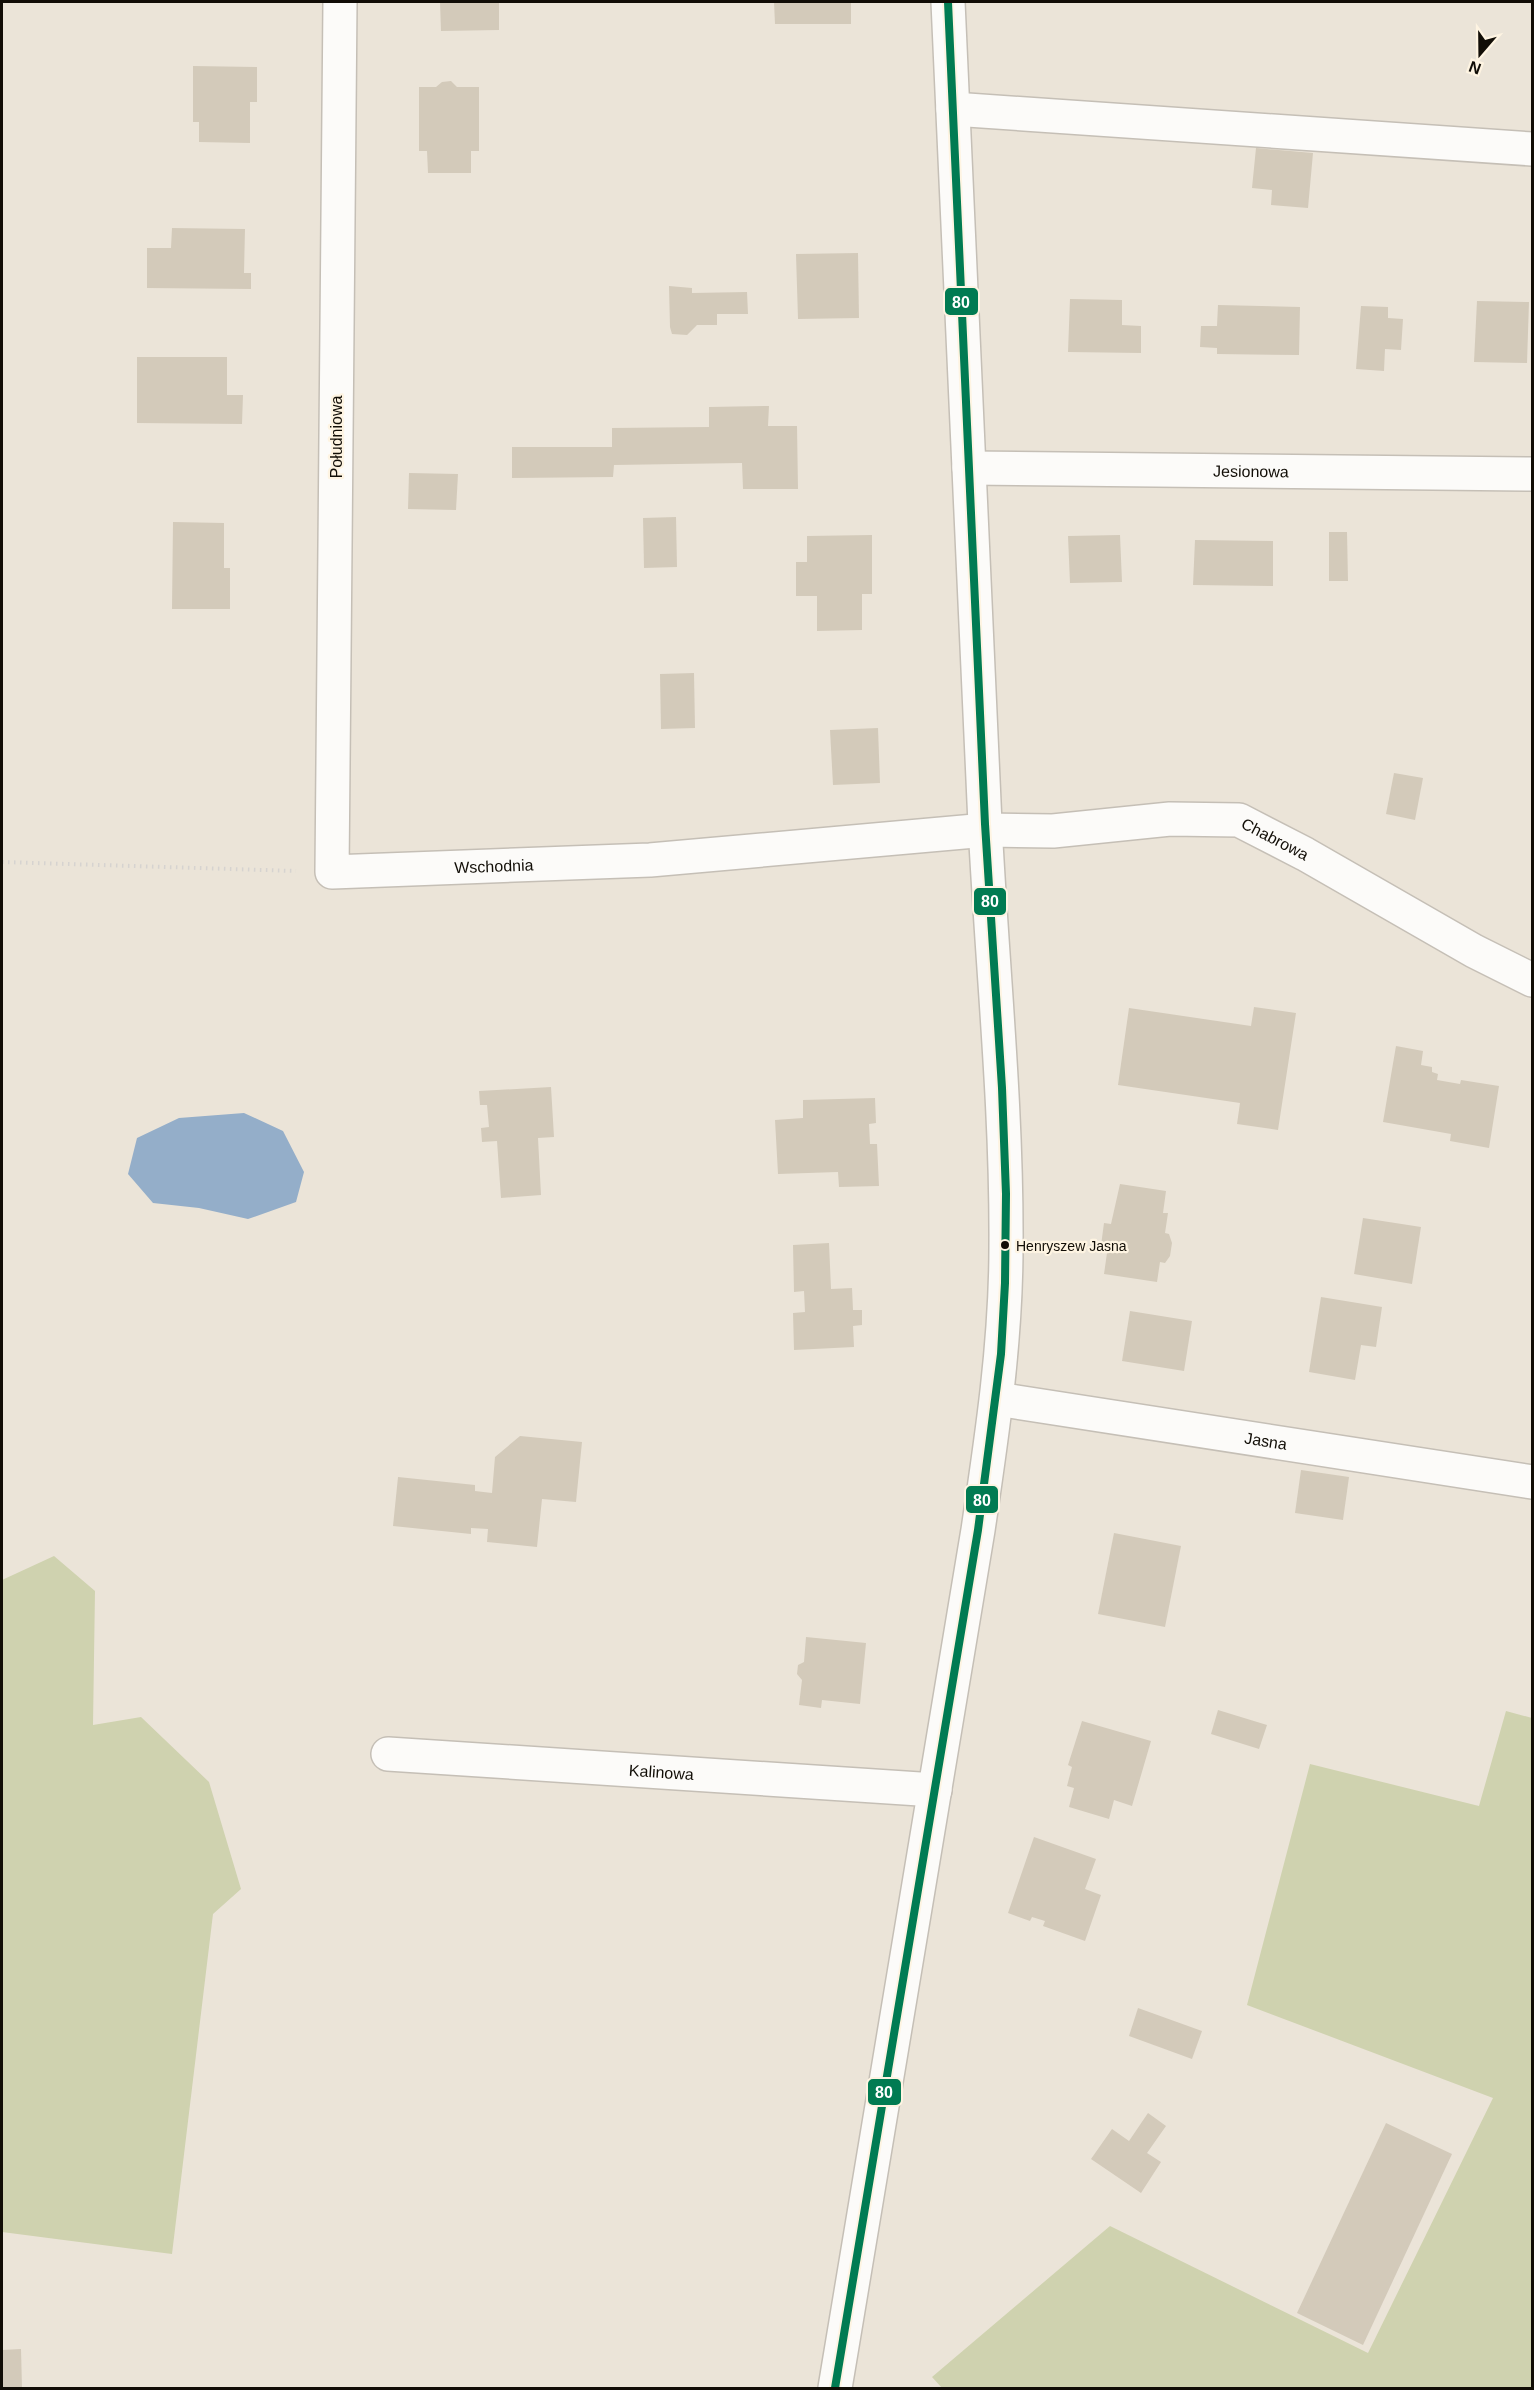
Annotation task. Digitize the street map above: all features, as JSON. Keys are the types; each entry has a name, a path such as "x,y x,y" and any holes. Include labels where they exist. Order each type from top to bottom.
{"street":[{"name":"Południowa","path":"332,872 340,2"},
{"path":"835,2388 935,1790 997,1400 1006,1248 1004,1158 986,830 948,2"},
{"path":"953,109 1533,149"},
{"name":"Jesionowa","path":"969,468 1533,474"},
{"name":"Chabrowa","path":"986,830 1053,831 1170,819 1239,820 1305,854 1474,951 1533,980"},
{"name":"Wschodnia","path":"332,872 650,860 986,830"},
{"name":"Jasna","path":"997,1400 1533,1482"},
{"name":"Kalinowa","path":"388,1754 935,1790"}],"path":[{"path":"2,862 332,872"}],"green space":[{"path":"54,1556 95,1591 93,1725 141,1717 209,1782 241,1889 213,1914 172,2254 2,2232 2,1580"},
{"path":"1506,1711 1532,1718 1532,2388 942,2388 932,2377 1110,2226 1368,2353 1493,2098 1247,2005 1310,1764 1479,1806"}],"water":[{"path":"244,1113 283,1131 304,1172 296,1202 248,1219 199,1208 153,1203 128,1174 137,1138 179,1118"}],"building":[{"path":"440,2 499,2 499,30 441,31"},
{"path":"774,2 851,2 851,24 775,24"},
{"path":"193,66 257,67 257,102 250,102 250,143 199,142 199,122 193,122"},
{"path":"451,81 457,87 479,87 479,151 471,151 471,173 428,173 427,151 419,151 419,87 436,87 442,82"},
{"path":"1256,148 1313,153 1308,208 1271,205 1272,190 1252,188"},
{"path":"172,228 245,229 244,273 251,273 251,289 147,288 147,248 171,248"},
{"path":"858,253 859,318 798,319 796,254"},
{"path":"669,286 692,288 692,293 747,292 748,314 717,314 717,325 697,325 687,335 672,334"},
{"path":"1070,299 1122,300 1122,325 1141,326 1141,353 1068,352"},
{"path":"1477,301 1529,302 1527,363 1474,362"},
{"path":"1218,305 1300,307 1299,355 1217,354 1217,348 1200,347 1201,326 1217,326"},
{"path":"1361,306 1388,307 1388,318 1403,319 1401,350 1385,349 1384,371 1356,369"},
{"path":"137,357 227,357 227,395 243,395 242,424 137,423"},
{"path":"769,406 768,426 797,426 798,489 743,489 742,463 614,465 613,477 512,478 512,447 612,447 612,428 709,427 709,407"},
{"path":"409,473 458,474 456,510 408,509"},
{"path":"676,517 677,567 644,568 643,518"},
{"path":"173,522 224,523 224,568 230,568 230,609 172,609"},
{"path":"1329,532 1347,532 1348,581 1329,581"},
{"path":"872,535 872,594 862,594 862,630 817,631 817,596 796,596 796,562 807,562 807,536"},
{"path":"1120,535 1122,582 1070,583 1068,536"},
{"path":"1195,540 1273,541 1273,586 1193,585"},
{"path":"694,673 695,728 661,729 660,674"},
{"path":"878,728 880,783 833,785 830,730"},
{"path":"1394,773 1423,778 1415,820 1386,814"},
{"path":"1254,1007 1296,1013 1278,1130 1237,1124 1240,1103 1118,1085 1129,1008 1251,1026"},
{"path":"1396,1046 1423,1051 1421,1065 1432,1067 1432,1072 1438,1074 1437,1080 1460,1084 1461,1080 1499,1086 1489,1148 1450,1141 1451,1134 1383,1122"},
{"path":"551,1087 554,1137 538,1138 541,1195 501,1198 497,1141 482,1142 481,1128 489,1127 487,1105 480,1105 479,1091"},
{"path":"875,1098 876,1123 869,1124 870,1144 877,1144 879,1186 839,1187 838,1172 778,1174 775,1120 803,1118 803,1100"},
{"path":"1120,1184 1166,1191 1163,1213 1168,1213 1165,1233 1169,1234 1172,1243 1170,1256 1165,1263 1160,1262 1157,1282 1104,1274 1107,1253 1100,1253 1104,1223 1111,1224"},
{"path":"1363,1218 1421,1227 1412,1284 1354,1274"},
{"path":"829,1243 831,1289 852,1288 853,1310 862,1310 862,1325 853,1326 854,1347 794,1350 793,1313 805,1312 804,1291 794,1292 793,1245"},
{"path":"1321,1297 1382,1307 1376,1347 1361,1345 1355,1380 1309,1372"},
{"path":"1130,1311 1192,1321 1184,1371 1122,1361"},
{"path":"520,1436 582,1442 576,1502 542,1499 537,1547 487,1542 488,1529 471,1528 471,1534 393,1526 398,1477 475,1485 475,1491 492,1493 495,1457"},
{"path":"1301,1470 1349,1477 1343,1520 1295,1513"},
{"path":"1114,1533 1181,1546 1165,1627 1098,1614"},
{"path":"806,1637 866,1643 860,1704 822,1700 821,1708 799,1705 802,1680 797,1674 798,1665 804,1662"},
{"path":"1218,1710 1267,1725 1259,1749 1211,1734"},
{"path":"1082,1721 1151,1741 1132,1806 1114,1800 1109,1819 1069,1807 1074,1788 1067,1786 1072,1767 1068,1765"},
{"path":"1034,1837 1096,1859 1085,1889 1101,1895 1085,1941 1043,1926 1045,1921 1032,1917 1030,1921 1008,1913"},
{"path":"1138,2008 1202,2031 1192,2059 1129,2036"},
{"path":"1148,2113 1166,2126 1147,2153 1161,2162 1141,2193 1091,2159 1112,2129 1129,2141"},
{"path":"1386,2123 1452,2154 1363,2345 1297,2313"},
{"path":"21,2349 22,2388 2,2388 2,2350"}],"transit line":[{"name":"80","path":"835,2388 978,1530 1001,1354 1005,1283 1006,1194 1002,1088 985,824 948,2"}],"place":[{"name":"Henryszew Jasna","path":"1005,1245"}]}
